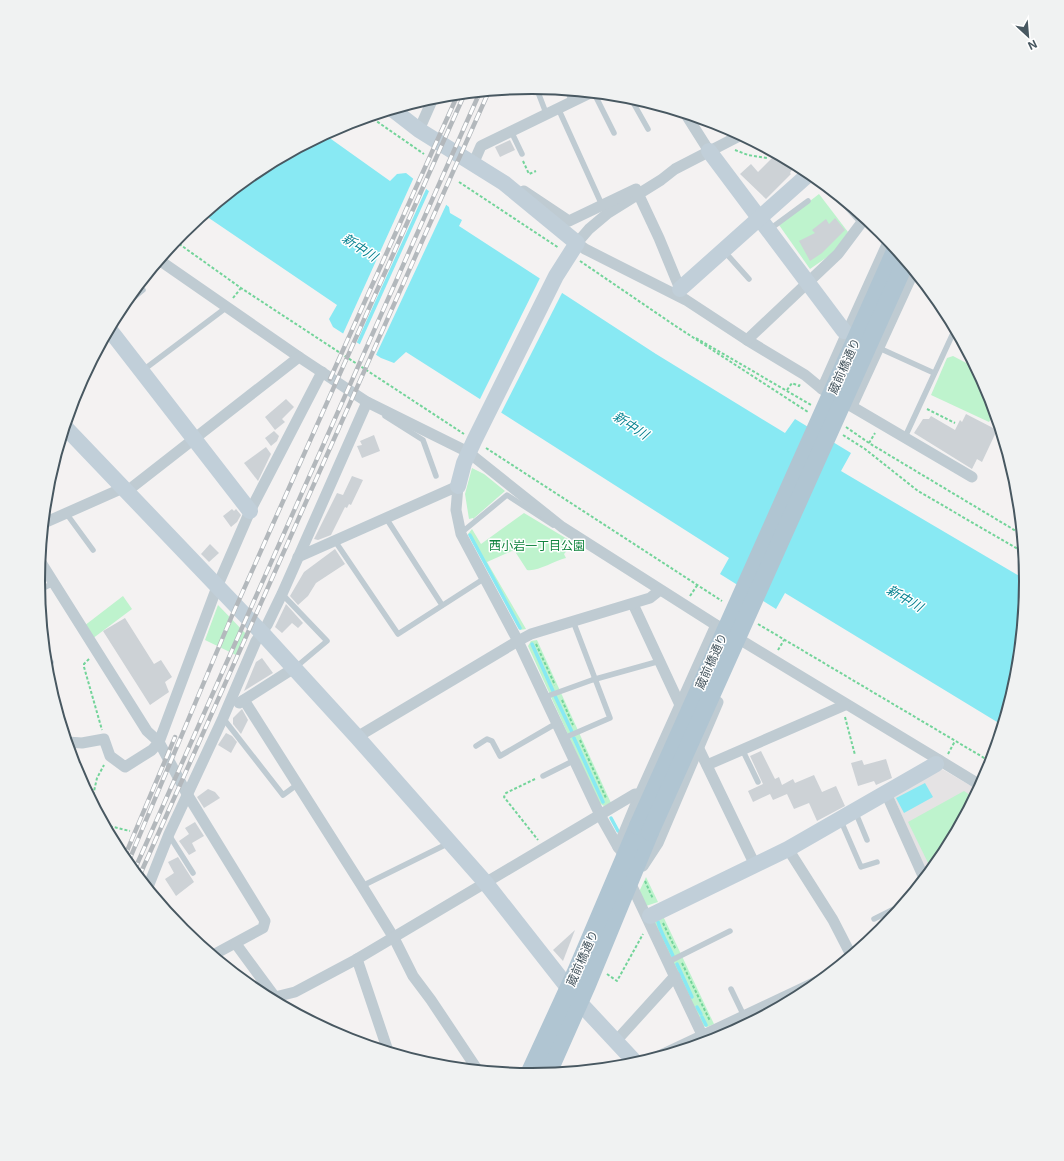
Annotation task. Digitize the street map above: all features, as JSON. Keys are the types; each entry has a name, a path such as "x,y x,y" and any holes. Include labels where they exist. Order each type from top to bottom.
{"main road":[{"name":"蔵前橋通り","path":"551,1067 580,1002 631,880 644,829 894,254"},
{"name":"蔵前橋通り","path":"532,1068 569,987 621,852 644,829 904,266"}],"street":[{"path":"474,162 482,146 546,113 584,97"},
{"path":"419,130 430,105"},
{"path":"397,113 419,130 474,162 504,183 572,248 585,249 678,292 747,340 806,375 822,389 972,478"},
{"path":"689,119 709,151 845,333"},
{"path":"621,852 600,815 518,640 461,534 456,510 458,486 472,444 572,248 598,221 675,169 734,138"},
{"path":"678,292 723,250 764,225 805,178"},
{"path":"504,183 532,196 569,221 636,189 678,292"},
{"path":"747,340 838,254 862,223"},
{"path":"822,389 845,333 886,246"},
{"path":"163,263 228,305 299,357 368,402 472,444 562,527 744,643 844,709 975,782"},
{"path":"852,406 912,276"},
{"path":"112,334 142,371 250,512"},
{"path":"49,521 125,490 299,357"},
{"path":"73,742 82,743 104,739 110,756 124,768 152,750 159,742 217,587 250,512 322,372"},
{"path":"150,882 169,834 229,705 256,641 262,633 282,594 368,402"},
{"path":"69,432 262,633 357,737 451,842 485,882 580,1002 631,1057"},
{"path":"298,557 458,486"},
{"path":"45,569 147,731 159,742 187,794 265,921 263,928 236,944 230,945 218,952"},
{"path":"357,737 518,640 531,634 633,604 650,598 660,590"},
{"path":"633,604 680,706"},
{"path":"621,852 640,794 716,625"},
{"path":"702,1036 631,880 639,872 658,843 744,643"},
{"path":"229,705 244,700 294,668"},
{"path":"244,700 362,886 394,938 413,976 432,1000 469,1063"},
{"path":"707,764 844,709"},
{"path":"698,747 755,865"},
{"path":"649,919 788,849 937,762"},
{"path":"886,793 921,872"},
{"path":"279,996 295,992 357,959 544,847 635,794 640,794"},
{"path":"788,849 832,920 849,951"},
{"path":"236,944 268,989"},
{"path":"357,959 386,1045"},
{"path":"616,1041 675,976"},
{"path":"718,1030 744,1016 762,1009"}],"lane":[{"path":"539,94 546,113"},
{"path":"569,95 572,102"},
{"path":"596,98 614,133"},
{"path":"634,105 648,129"},
{"path":"558,108 602,204"},
{"path":"511,131 522,154"},
{"path":"764,225 808,202"},
{"path":"723,250 749,279"},
{"path":"142,371 228,305"},
{"path":"905,437 952,335"},
{"path":"879,348 934,374"},
{"path":"379,407 386,417 423,440 436,476"},
{"path":"461,534 507,495 550,524 562,527"},
{"path":"66,513 92,550"},
{"path":"386,517 442,605"},
{"path":"335,541 398,634 485,578"},
{"path":"45,588 54,584"},
{"path":"282,594 327,640 294,668"},
{"path":"564,738 610,718 573,621"},
{"path":"545,697 660,661"},
{"path":"223,718 283,795 298,784"},
{"path":"476,746 487,740 492,740 500,756 558,723"},
{"path":"742,749 758,782"},
{"path":"544,776 575,760"},
{"path":"855,811 867,840"},
{"path":"840,819 861,867 877,862"},
{"path":"169,834 193,873"},
{"path":"362,886 451,842"},
{"path":"874,919 889,912"},
{"path":"668,962 730,932"},
{"path":"731,989 744,1016"}],"path":[{"path":"374,119 424,154"},
{"path":"724,143 728,147 748,155 768,158"},
{"path":"522,154 520,156 529,174 536,171"},
{"path":"459,182 572,248 677,327 813,416"},
{"path":"180,244 241,288 472,444 698,584 724,602"},
{"path":"228,305 241,288"},
{"path":"677,327 815,407"},
{"path":"919,406 955,422"},
{"path":"842,424 869,443 1016,531"},
{"path":"839,433 865,449 918,491 1018,549"},
{"path":"684,605 698,584"},
{"path":"757,623 985,759"},
{"path":"96,651 84,664 84,667 104,739"},
{"path":"844,709 855,755"},
{"path":"94,793 97,778 110,756"},
{"path":"544,776 506,793 504,797 544,847"},
{"path":"112,827 130,831"},
{"path":"603,971 617,981 649,919"}],"shaded area":[{"path":"939,769 942,769 973,787 954,824 924,868 893,795"}],"green space":[{"path":"819,194 848,232 833,253 810,269 779,225"},
{"path":"953,356 969,364 991,419 989,422 931,395 947,358"},
{"path":"472,468 484,474 505,491 473,519 469,519 465,494"},
{"name":"西小岩一丁目公園","path":"524,513 574,543 564,554 566,558 541,568 527,570 514,550 487,562 526,629 520,630 468,534 472,529 481,544"},
{"path":"123,596 132,609 92,639 84,626"},
{"path":"218,605 248,636 238,656 205,640"},
{"path":"537,640 611,803 604,806 599,803 528,646 531,641"},
{"path":"964,791 970,795 954,824 928,863 908,822"},
{"path":"646,877 658,902 646,906 639,892"},
{"path":"663,916 714,1024 707,1027 702,1026 654,922"}],"water":[{"name":"新中川","path":"330,138 390,181 397,174 406,173 449,207 450,213 462,220 459,226 656,354 785,433 795,419 851,453 841,471 1019,576 1015,644 1010,676 997,722 785,593 776,609 720,574 729,558 406,352 394,363 381,358 333,327 329,319 337,305 208,217 261,176 289,159"},
{"path":"925,783 933,797 904,813 896,798"}],"pier":[{"path":"414,177 427,187 356,344 342,336"},
{"path":"430,189 447,203 375,357 359,346"},
{"path":"541,276 563,291 500,415 479,401"}],"building":[{"path":"510,140 515,150 500,157 495,147"},
{"path":"773,157 792,169 790,173 791,174 766,199 740,174 751,164 758,172"},
{"path":"835,218 845,230 822,253 810,261 799,241 815,233 812,230 826,219 829,224"},
{"path":"286,399 294,407 282,419 285,422 275,430 265,417"},
{"path":"966,414 994,429 996,433 982,462 977,459 972,469 914,433 923,419 929,419 931,416 955,430 960,420 962,422"},
{"path":"274,431 279,436 277,441 271,446 265,438"},
{"path":"374,435 380,451 362,458 357,446 362,445 360,441"},
{"path":"266,447 271,454 258,481 244,463"},
{"path":"352,476 363,480 351,505 349,504 347,508 345,507 331,535 318,540 314,539 337,493 343,495"},
{"path":"232,509 234,511 236,509 241,515 237,522 231,527 223,516"},
{"path":"210,544 219,553 209,562 201,554"},
{"path":"335,549 345,564 316,583 308,596 298,605 290,596 304,572"},
{"path":"286,604 303,623 298,628 292,623 282,633 275,627"},
{"path":"125,618 154,664 161,660 172,677 165,682 169,692 150,705 103,631"},
{"path":"262,658 273,673 244,691 256,662"},
{"path":"242,709 248,720 241,734 233,724 233,718"},
{"path":"226,733 232,736 237,742 231,753 218,745"},
{"path":"761,751 775,779 779,777 782,785 793,779 795,783 814,775 822,792 836,786 845,806 817,821 809,803 794,809 787,794 773,800 770,794 753,802 748,791 763,784 750,756"},
{"path":"886,759 892,778 876,785 874,781 858,786 851,763 862,760 864,765"},
{"path":"208,789 215,792 220,798 204,808 197,797"},
{"path":"195,822 204,836 192,843 196,851 189,855 179,841 189,834 185,828"},
{"path":"178,857 194,882 176,896 165,879 174,873 168,862"},
{"path":"575,930 563,961 553,950"}],"waterway":[{"path":"470,535 520,628"},
{"path":"532,644 553,691"},
{"path":"555,696 572,732"},
{"path":"574,738 603,802"},
{"path":"611,818 618,831"},
{"path":"658,922 673,956"},
{"path":"677,964 692,997"},
{"path":"697,1007 701,1014"},
{"path":"702,1017 706,1025"}],"railway":[{"path":"142,871 487,96"},
{"path":"137,865 478,97"},
{"path":"131,856 231,618 462,99"},
{"path":"330,379 455,100"},
{"path":"127,851 175,737"}]}
